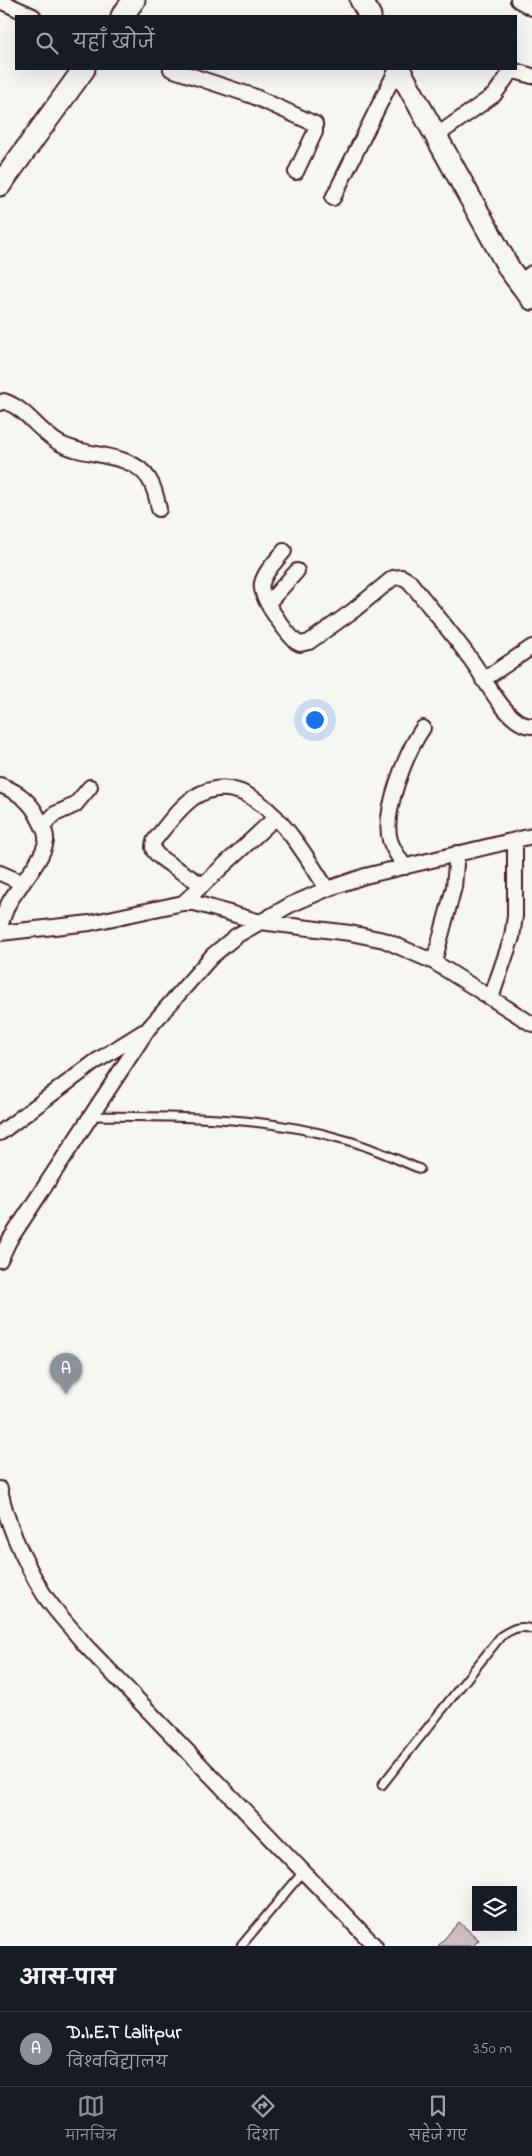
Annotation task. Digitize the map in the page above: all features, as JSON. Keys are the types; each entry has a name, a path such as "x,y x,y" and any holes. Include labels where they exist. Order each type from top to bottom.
{"main road":[{"path":"123,15 134,0"},
{"path":"0,185 83,70"},
{"path":"399,70 436,136 528,285"}],"street":[{"path":"518,0 532,8"},
{"path":"0,1 31,15"},
{"path":"174,70 253,96 315,124 315,132 296,172"},
{"path":"333,198 397,70"},
{"path":"436,136 494,95 509,70"},
{"path":"513,70 532,76"},
{"path":"0,403 4,401 17,406 59,443 73,449 133,464 149,479 159,508"},
{"path":"284,551 267,572 261,585 268,603 292,638 300,644 305,644 327,630 393,578 402,577 409,581 451,633 471,659 495,697 516,719 524,725 532,726"},
{"path":"268,603 297,571"},
{"path":"483,680 532,647"},
{"path":"406,867 391,841 389,814 404,762 414,742 424,728"},
{"path":"0,785 14,790 35,809 46,841 43,851 10,901 0,927"},
{"path":"42,826 54,814 75,805 90,787"},
{"path":"203,885 155,853 152,846 178,812 200,795 207,792 224,790 249,796 264,805 293,837 327,889"},
{"path":"183,903 276,817"},
{"path":"0,1260 9,1241 148,1029 212,956 236,936 290,905 327,889 365,876 532,836"},
{"path":"491,998 512,937 515,916 515,840"},
{"path":"434,962 454,887 457,853"},
{"path":"0,873 22,882"},
{"path":"0,933 90,923 183,903 205,904 260,922 367,936 384,940 434,962 532,1024"},
{"path":"0,1133 95,1062 148,1029"},
{"path":"0,1489 8,1520 22,1553 44,1595 85,1645 375,1946"}],"lane":[{"path":"90,1116 207,1117 265,1124 346,1140 420,1169"},
{"path":"382,1785 501,1636 512,1628 523,1626 532,1629"},
{"path":"241,1946 303,1872"}],"building":[{"path":"459,1922 479,1940 473,1946 438,1946"}],"place":[{"name":"D.I.E.T Lalitpur","path":"66,1394"}]}
